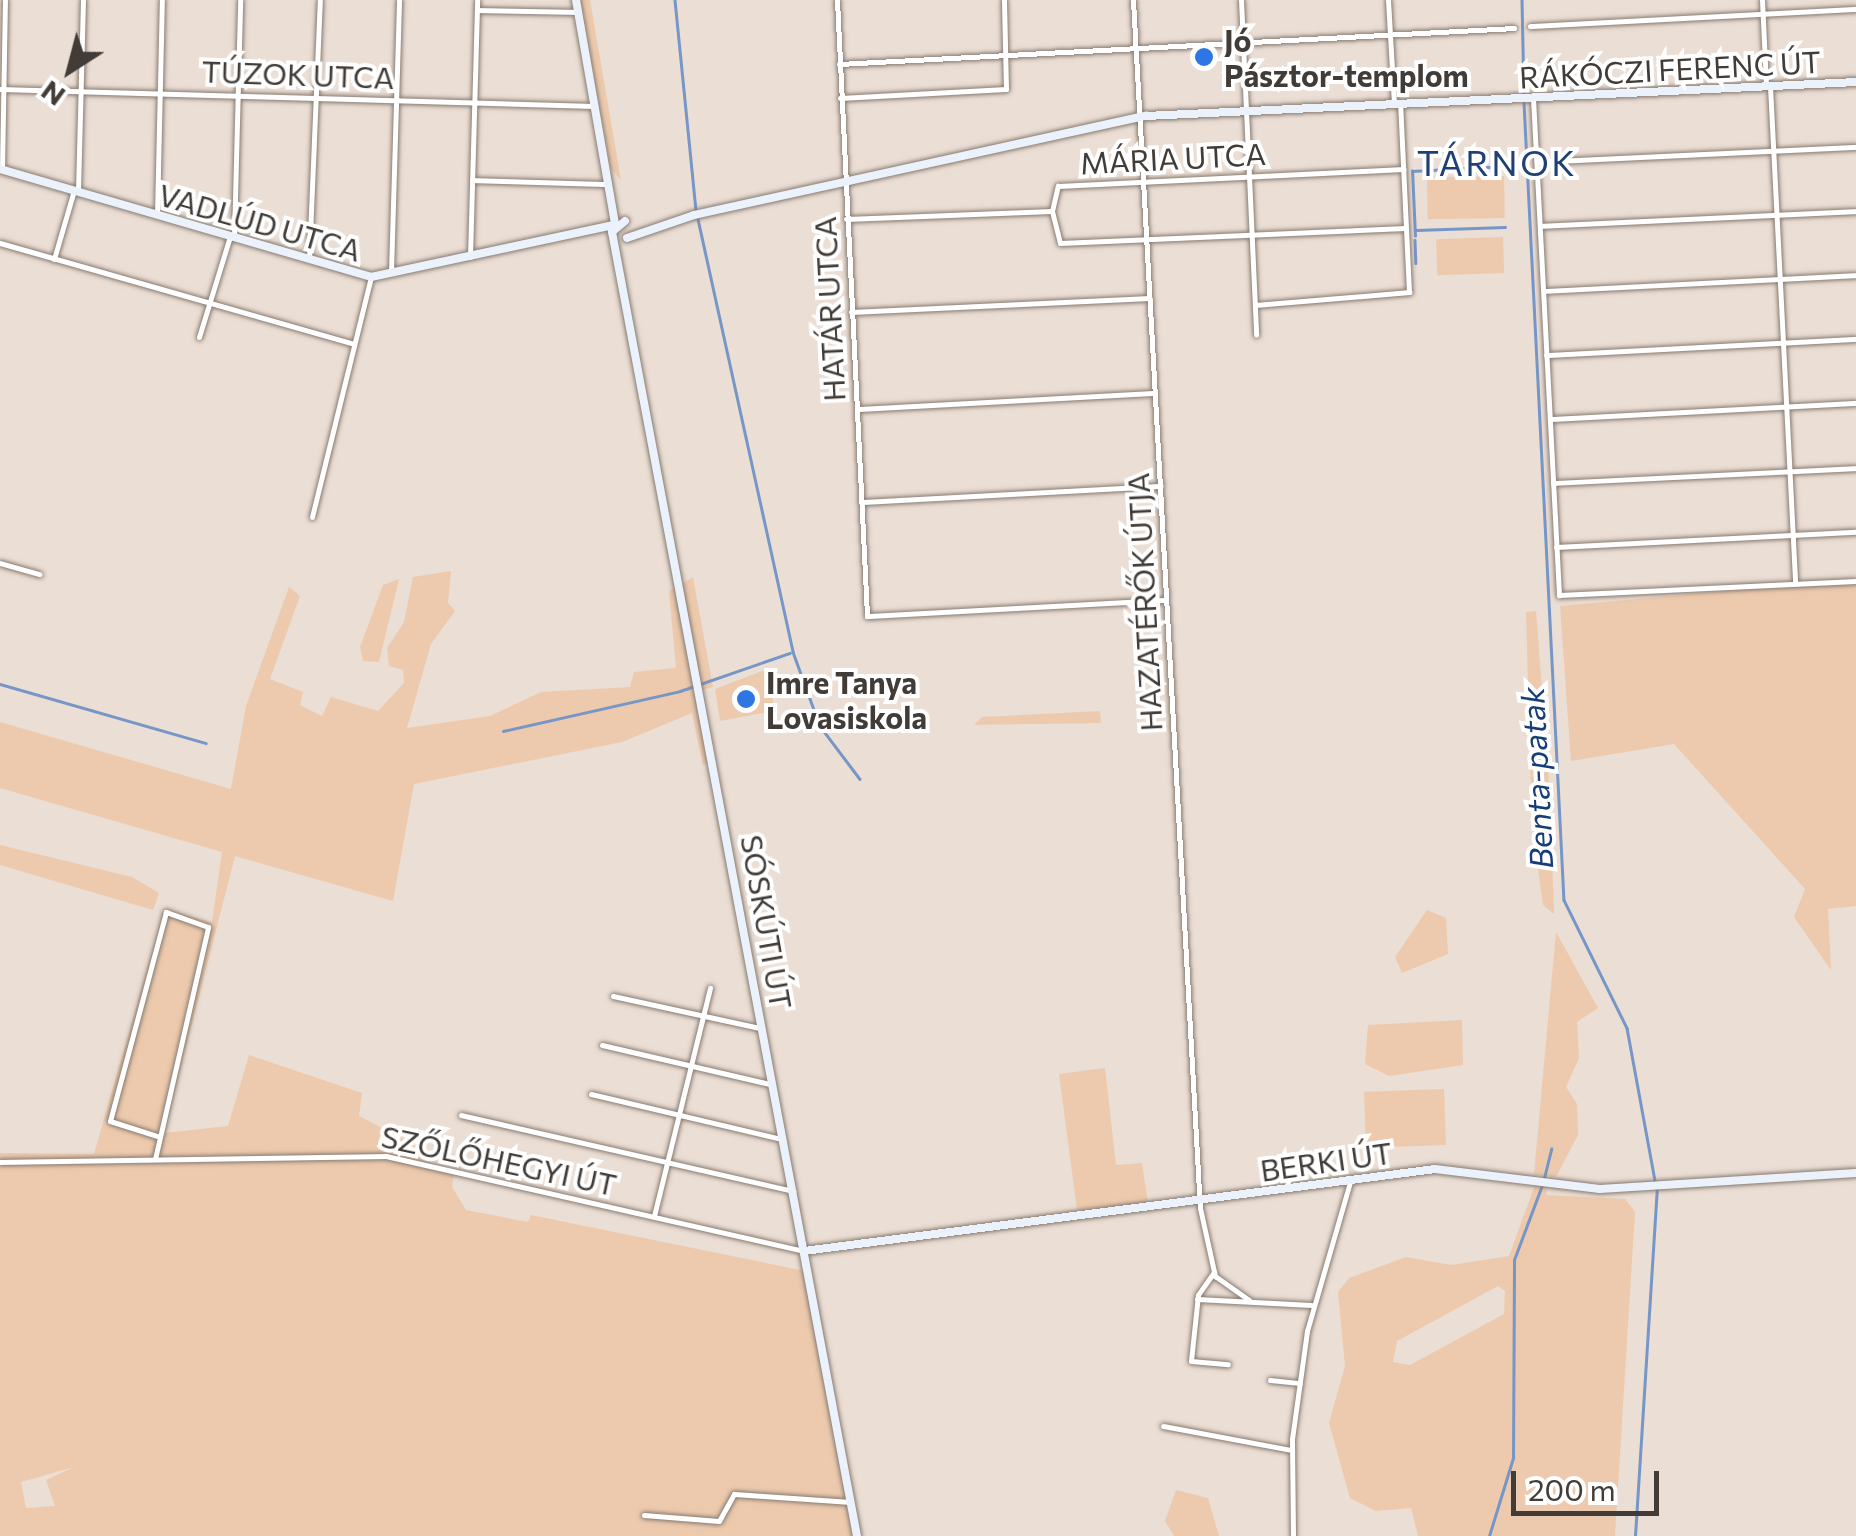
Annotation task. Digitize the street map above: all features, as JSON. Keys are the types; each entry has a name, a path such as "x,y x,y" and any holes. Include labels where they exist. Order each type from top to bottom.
{"street":[{"path":"1,169 5,0"},
{"path":"54,260 76,191 83,0"},
{"path":"156,215 162,0"},
{"path":"198,337 232,237 240,0"},
{"path":"310,259 320,0"},
{"path":"391,275 398,0"},
{"path":"470,258 477,0"},
{"name":"SÓSKÚTI ÚT","path":"576,0 857,1536"},
{"name":"HATÁR UTCA","path":"837,0 866,616 1167,600"},
{"path":"840,98 1008,87 1004,0"},
{"name":"HAZATÉRŐK ÚTJA","path":"1132,0 1200,1201 1214,1272"},
{"path":"1241,0 1256,335"},
{"path":"1254,305 1409,292 1404,169 1388,0"},
{"path":"1762,0 1774,151 1796,584"},
{"path":"477,10 578,12"},
{"path":"1530,26 1856,10"},
{"path":"839,64 1514,28"},
{"name":"RÁKÓCZI FERENC ÚT","path":"698,214 1140,118 1856,82"},
{"name":"TÚZOK UTCA","path":"2,89 594,106"},
{"path":"1534,98 1558,596 1856,580"},
{"path":"1537,162 1856,147"},
{"name":"VADLÚD UTCA","path":"1,169 372,277 698,214"},
{"name":"MÁRIA UTCA","path":"846,219 1052,210 1055,187 1404,169"},
{"path":"472,180 610,184"},
{"path":"1052,210 1057,243 1406,228"},
{"path":"1540,226 1856,210"},
{"path":"0,242 354,344"},
{"path":"1543,291 1856,275"},
{"path":"312,517 372,277"},
{"path":"851,312 1150,298"},
{"path":"1546,355 1856,339"},
{"path":"857,409 1155,393"},
{"path":"1550,419 1856,404"},
{"path":"1553,483 1856,468"},
{"path":"861,502 1161,486"},
{"path":"1556,547 1856,532"},
{"path":"0,562 39,574"},
{"path":"155,1159 157,1136 208,927 162,913 110,1117 157,1136"},
{"path":"654,1216 710,988"},
{"path":"613,996 702,1018 763,1027"},
{"path":"602,1045 773,1083"},
{"path":"590,1094 784,1139"},
{"path":"461,1115 793,1191"},
{"name":"SZŐLŐHEGYI ÚT","path":"0,1162 386,1156 804,1252"},
{"name":"BERKI ÚT","path":"804,1252 1444,1169 1582,1188 1856,1174"},
{"path":"1293,1536 1292,1450 1312,1305 1350,1181"},
{"path":"1228,1364 1191,1361 1197,1299 1214,1272 1249,1300"},
{"path":"1197,1299 1312,1305"},
{"path":"1270,1380 1300,1383"},
{"path":"1163,1426 1292,1450"},
{"path":"644,1515 719,1521 734,1494 851,1502"}],"shaded area":[{"path":"580,0 590,0 621,180 611,169"},
{"path":"1504,176 1505,218 1428,219 1427,177"},
{"path":"1503,237 1504,273 1437,275 1436,239"},
{"path":"451,571 448,603 455,611 431,644 407,728 490,716 541,692 630,687 634,672 676,668 669,591 693,577 713,687 699,691 711,763 703,765 692,713 622,742 414,784 393,901 235,856 164,1133 228,1126 249,1055 362,1093 359,1116 433,1154 430,1165 454,1171 452,1187 466,1210 528,1222 531,1215 810,1272 860,1536 0,1536 0,1153 94,1154 164,910 212,922 222,852 0,788 0,722 231,789 246,706 289,587 300,596 270,679 303,692 300,705 322,716 331,697 378,711 404,683 403,670 389,666 387,648 404,622 413,577","holes":["74,1467 46,1480 55,1506 26,1508 21,1482"]},
{"path":"399,579 379,662 363,661 360,647 383,585"},
{"path":"1856,579 1856,906 1828,909 1831,970 1794,917 1805,889 1674,744 1571,761 1560,606"},
{"path":"1536,611 1550,796 1554,914 1543,905 1532,826 1526,612"},
{"name":"Imre Tanya Lovasiskola","path":"770,668 774,711 720,721 715,689"},
{"path":"1100,711 1101,723 974,725 982,717"},
{"path":"0,845 132,877 159,893 153,910 0,865"},
{"path":"1427,910 1446,918 1448,954 1402,973 1395,957"},
{"path":"1556,932 1598,1008 1577,1022 1579,1058 1566,1087 1577,1104 1578,1135 1556,1177 1534,1174"},
{"path":"1462,1020 1463,1065 1389,1076 1365,1064 1368,1025"},
{"path":"1105,1068 1116,1165 1142,1163 1148,1203 1077,1210 1059,1074"},
{"path":"1444,1089 1446,1145 1366,1148 1364,1092"},
{"path":"1535,1185 1547,1187 1546,1195 1625,1199 1635,1212 1615,1536 1418,1536 1411,1508 1376,1511 1350,1498 1329,1423 1345,1366 1338,1292 1349,1278 1406,1257 1451,1265 1509,1256","holes":["1498,1286 1505,1291 1504,1314 1410,1365 1393,1362 1397,1341"]},
{"path":"1176,1490 1208,1498 1219,1536 1174,1536 1165,1521"}],"waterway":[{"path":"675,0 696,212"},
{"name":"Benta-patak","path":"1522,0 1524,95"},
{"name":"Benta-patak","path":"1524,103 1564,900 1627,1028 1655,1181"},
{"path":"1415,236 1412,171 1507,166"},
{"path":"698,219 793,652 820,726 860,779"},
{"path":"1416,230 1505,227"},
{"path":"1415,240 1416,263"},
{"path":"503,731 680,691 790,653"},
{"path":"0,684 206,743"},
{"path":"1544,1178 1551,1149"},
{"path":"1489,1536 1513,1458 1514,1260 1542,1185"},
{"name":"Benta-patak","path":"1635,1536 1657,1188"}],"place":[{"name":"Jó Pásztor-templom","path":"1204,57"},
{"name":"Imre Tanya Lovasiskola","path":"746,699"}],"district":[{"name":"TÁRNOK","path":"1497,162"}]}
